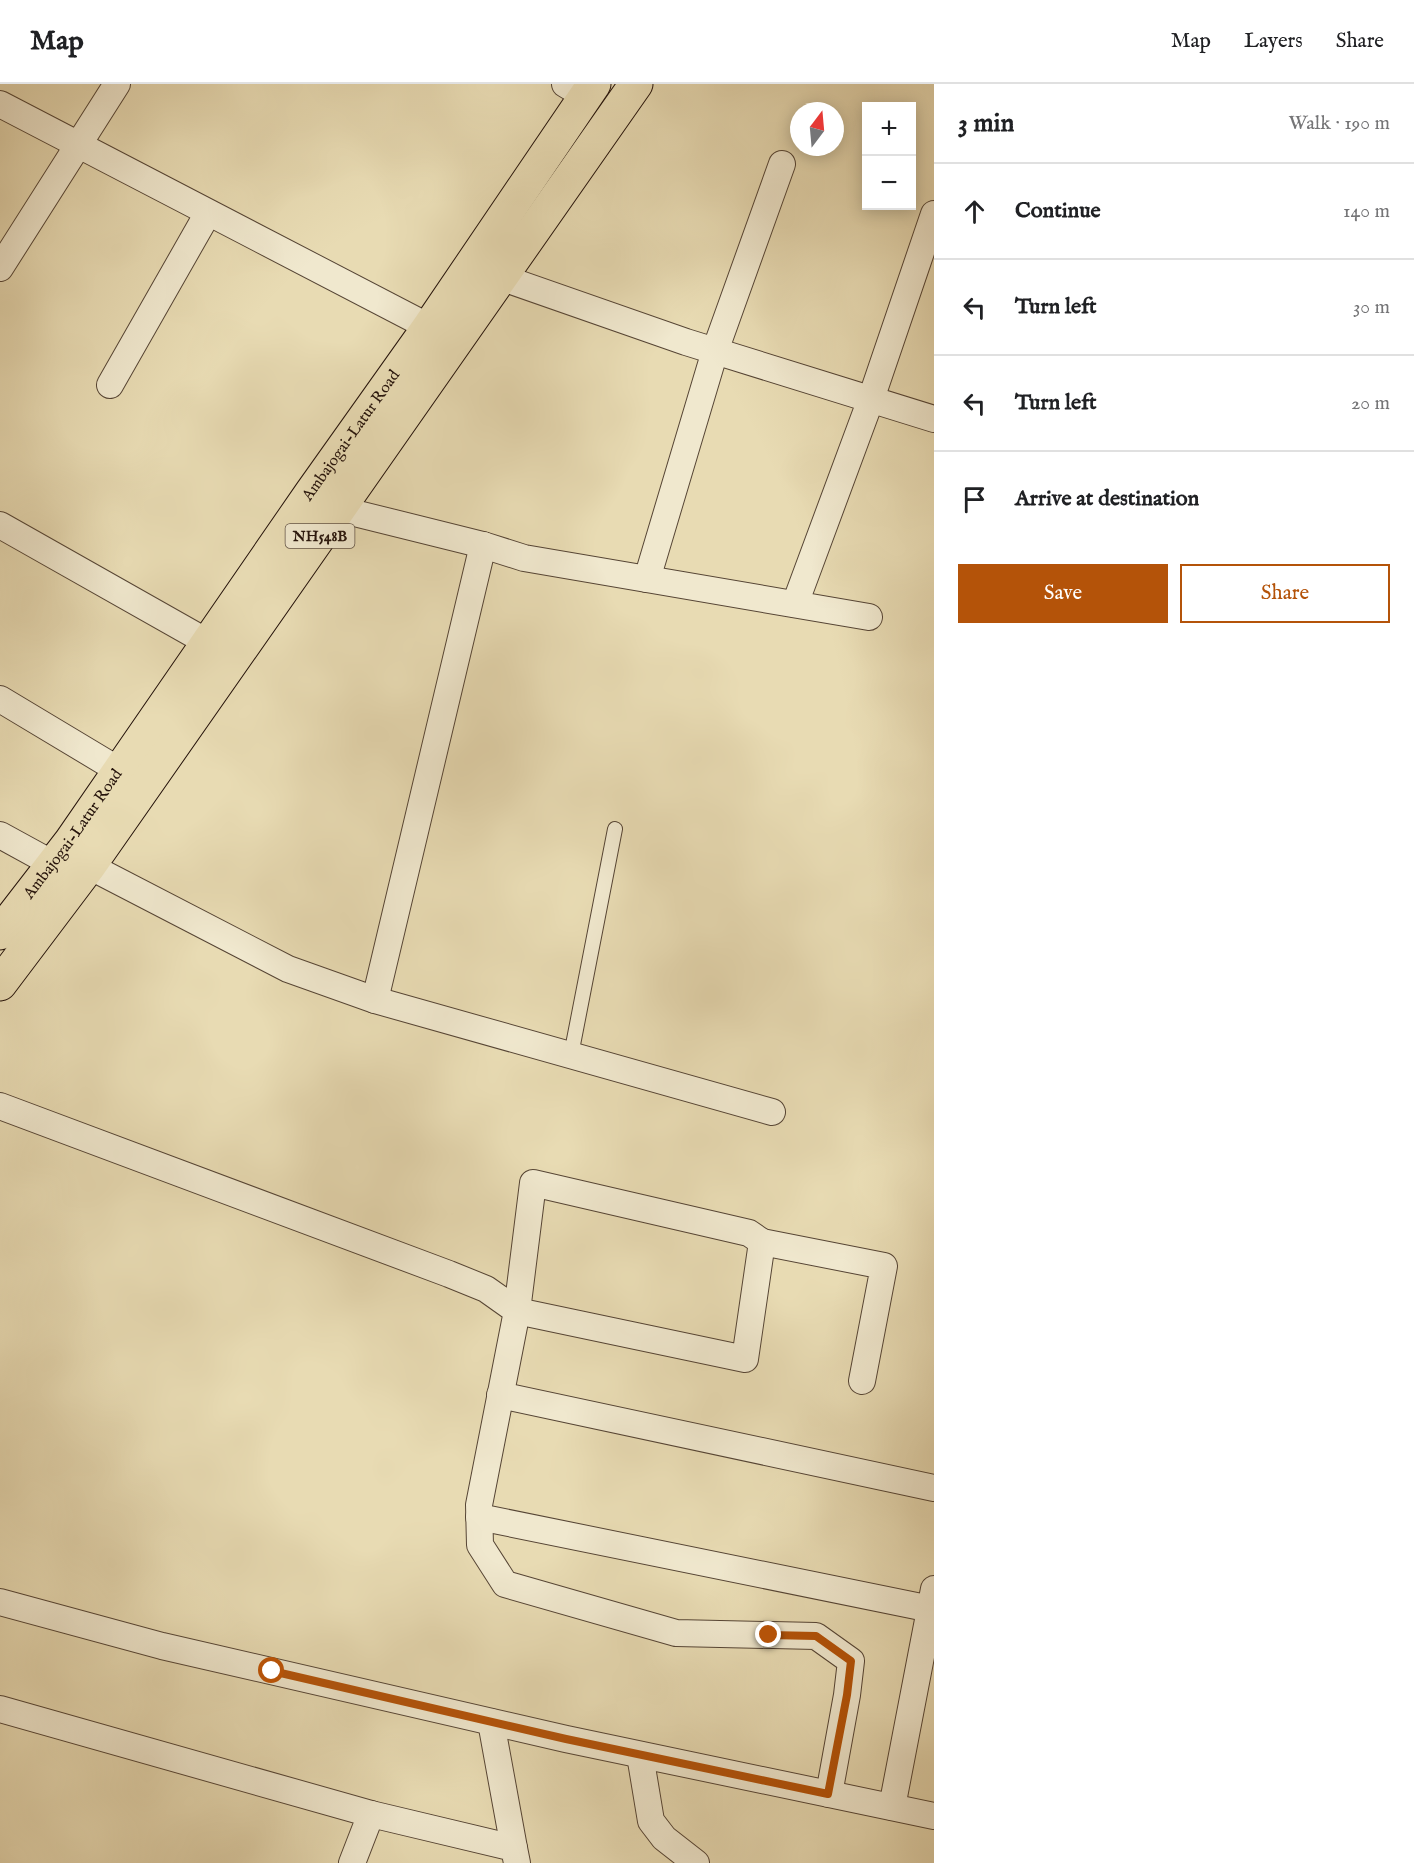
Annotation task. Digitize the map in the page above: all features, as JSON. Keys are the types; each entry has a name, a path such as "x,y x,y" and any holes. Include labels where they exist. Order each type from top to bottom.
{"highway":[{"name":"NH548B","path":"0,984 89,866 636,84"},
{"name":"Ambajogai-Latur Road","path":"0,933 71,841 317,484 429,327 581,88"}],"street":[{"path":"0,268 117,84"},
{"path":"0,104 429,327"},
{"path":"647,579 715,351 782,164"},
{"path":"110,385 208,213"},
{"path":"795,604 872,399 934,214"},
{"path":"500,277 715,351 934,419"},
{"path":"338,510 483,545 524,558 869,617"},
{"path":"0,525 207,642"},
{"path":"375,1000 483,545"},
{"path":"0,699 120,771"},
{"path":"0,835 53,864"},
{"path":"89,866 288,969 375,1000 772,1112"},
{"path":"0,1106 449,1274 486,1289 517,1311 745,1359 762,1242"},
{"path":"828,1794 847,1695 851,1661 816,1636 676,1633 505,1584 480,1545 479,1505 517,1311 533,1183 749,1233 762,1242 884,1266 862,1381"},
{"path":"500,1395 934,1488"},
{"path":"479,1517 933,1599 892,1807"},
{"path":"0,1602 162,1646 491,1722 934,1816"},
{"path":"0,1709 515,1855 491,1722"},
{"path":"640,1755 651,1821 664,1838 696,1863"},
{"path":"352,1863 371,1814"}],"lane":[{"path":"571,1055 615,829"}],"route":[{"path":"272,1671 566,1739 828,1794 847,1695 851,1661 816,1636 769,1635"}]}
